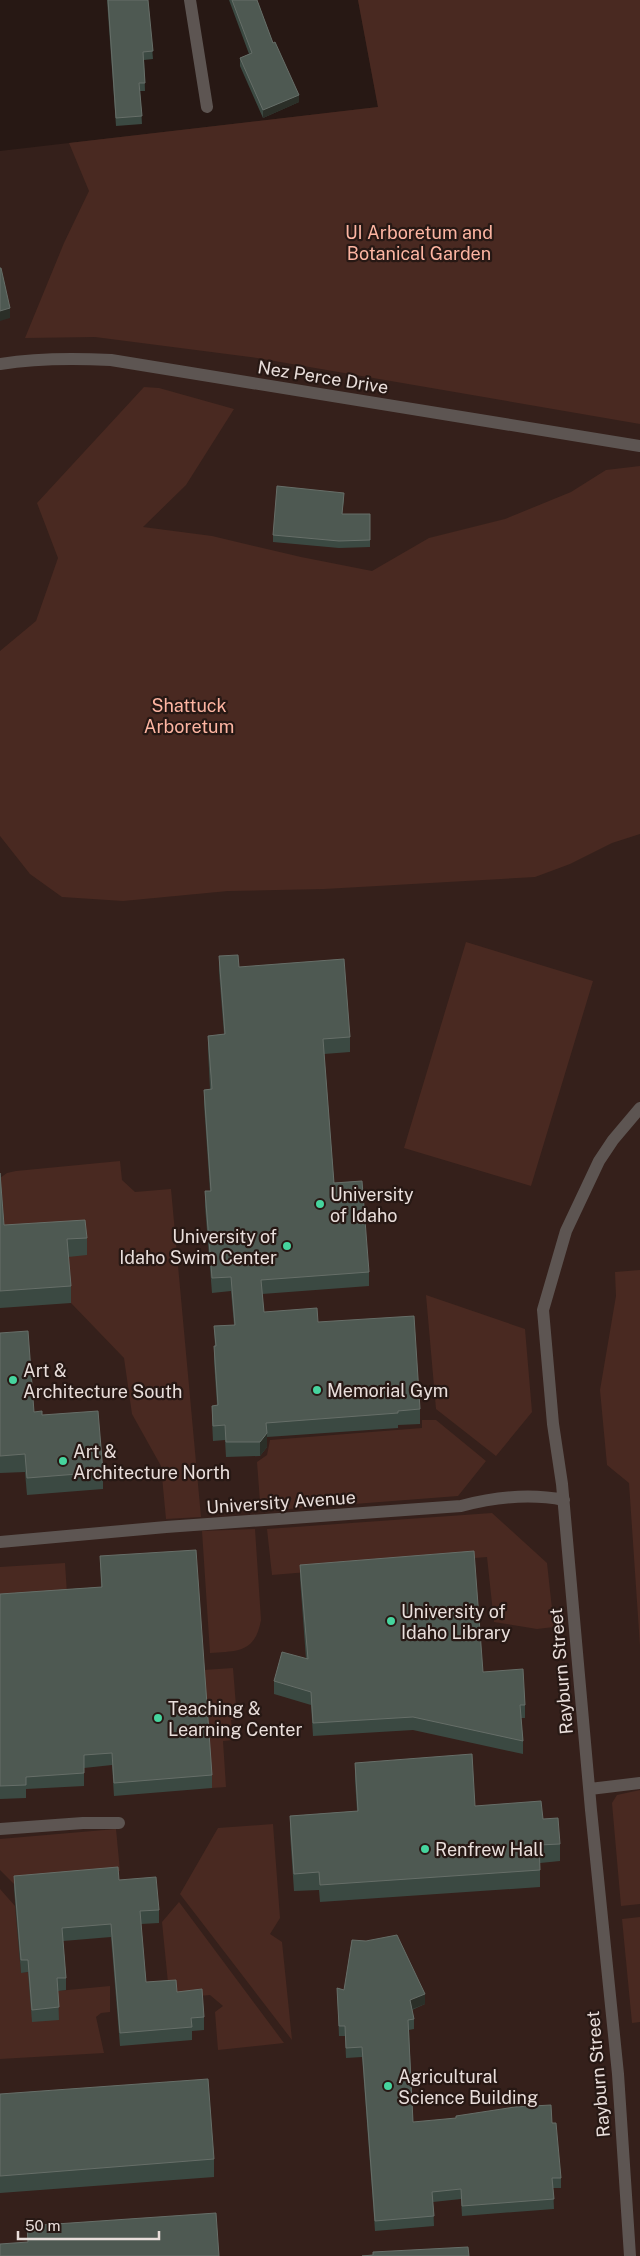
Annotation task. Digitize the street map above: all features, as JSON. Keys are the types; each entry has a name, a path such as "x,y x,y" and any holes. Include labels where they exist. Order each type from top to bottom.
{"street":[{"path":"190,0 207,108"},
{"name":"Nez Perce Drive","path":"0,364 33,359 111,360 640,446"},
{"name":"Rayburn Street","path":"630,2256 618,2074 564,1500 553,1424 543,1310 570,1222 599,1161 613,1140 640,1108"},
{"name":"University Avenue","path":"0,1542 166,1527 462,1506 491,1498 544,1496 564,1500"},
{"path":"590,1789 640,1783"},
{"path":"0,1829 83,1823 119,1823"}],"shaded area":[{"name":"University of Idaho","path":"358,0 640,0 640,2256 0,2256 0,151 378,107"}],"green space":[{"name":"UI Arboretum and Botanical Garden","path":"358,0 640,0 640,424 257,358 95,337 25,338 64,243 89,191 69,143 378,107"},
{"name":"Shattuck Arboretum","path":"144,387 159,388 234,409 186,485 143,527 212,536 372,571 429,538 505,519 571,492 606,470 640,466 640,834 612,843 570,864 535,877 324,889 228,891 123,901 62,897 30,874 0,836 0,651 36,621 58,558 37,503"},
{"path":"466,942 593,981 531,1186 404,1148"},
{"path":"120,1161 122,1180 135,1192 171,1189 201,1517 166,1519 161,1466 132,1414 124,1358 71,1303 4,1247 0,1178 7,1173 16,1171"},
{"path":"640,1270 640,1646 629,1483 607,1465 600,1390 616,1296 615,1272"},
{"path":"426,1295 525,1329 532,1412 496,1456 436,1409"},
{"path":"422,1420 436,1420 486,1461 458,1496 276,1510 260,1502 257,1462 267,1455 270,1440 422,1428"},
{"path":"492,1513 547,1563 554,1627 537,1629 494,1622 487,1557 272,1575 267,1529"},
{"path":"255,1529 261,1620 258,1631 250,1644 244,1648 229,1652 210,1653 202,1531"},
{"path":"65,1563 67,1594 0,1597 0,1567"},
{"path":"233,1668 237,1719 231,1720 233,1740 223,1741 226,1787 212,1788 203,1670"},
{"path":"640,1790 640,1904 621,1906 612,1803 617,1795"},
{"path":"273,1824 280,1918 270,1934 282,1942 292,2040 180,1894 218,1828"},
{"path":"116,1829 120,1871 61,1874 26,1896 0,1870 0,1839"},
{"path":"0,1889 15,1906 21,1973 28,1972 57,1991 110,1986 110,2012 101,2013 96,2017 104,2053 0,2059"},
{"path":"179,1902 284,2043 218,2050 215,2012 223,2006 210,1995 176,1998 169,1993 162,1922"},
{"path":"640,1917 640,2022 632,2023 622,1919"}],"building":[{"path":"108,0 148,0 153,51 143,52 145,83 139,83 142,116 116,118"},
{"path":"232,0 257,0 273,43 275,42 299,95 263,110 240,58 252,53"},
{"path":"0,268 10,308 0,311"},
{"path":"277,486 344,493 342,514 370,514 370,540 339,541 273,535"},
{"path":"238,955 239,967 344,959 350,1037 323,1039 334,1183 362,1181 369,1272 261,1280 264,1312 317,1308 318,1322 414,1316 420,1409 398,1411 398,1413 266,1423 267,1433 260,1442 226,1442 225,1425 213,1426 212,1406 218,1405 214,1326 235,1325 231,1277 212,1278 205,1191 211,1191 204,1090 212,1089 208,1036 225,1034 219,956"},
{"path":"0,1173 4,1225 85,1220 87,1238 67,1239 71,1286 0,1291"},
{"path":"28,1331 34,1412 42,1411 42,1415 98,1411 103,1472 27,1478 25,1454 0,1456 0,1333"},
{"path":"196,1550 212,1775 114,1783 112,1753 84,1755 84,1773 26,1777 26,1785 0,1786 0,1594 102,1587 100,1556"},
{"name":"University of Idaho Library","path":"474,1551 483,1672 523,1669 525,1705 520,1705 523,1741 413,1717 313,1723 311,1692 274,1681 282,1652 308,1659 300,1565"},
{"name":"Renfrew Hall","path":"472,1754 475,1806 541,1801 543,1819 558,1818 560,1844 539,1845 540,1870 320,1885 319,1872 294,1874 290,1816 358,1811 355,1763"},
{"path":"118,1867 119,1880 156,1877 159,1910 140,1911 146,1982 176,1980 177,1992 202,1989 204,2017 191,2018 192,2027 120,2033 111,1924 62,1928 66,1978 57,1978 59,2007 32,2010 28,1960 21,1960 14,1876"},
{"name":"Agricultural Science Building","path":"397,1935 425,1994 410,2000 414,2019 408,2020 413,2122 456,2118 456,2116 515,2107 551,2105 552,2123 556,2123 561,2178 552,2178 554,2199 462,2206 461,2189 432,2192 434,2216 375,2221 362,2047 346,2048 345,2026 339,2026 337,1988 344,1990 352,1940 366,1941"},
{"path":"208,2079 214,2159 0,2176 0,2094"},
{"path":"216,2213 219,2256 0,2256 0,2244 28,2242 27,2226"},
{"path":"468,2247 469,2256 362,2256 373,2255 373,2252"}],"place":[{"name":"University of Idaho","path":"320,1204"},
{"name":"University of Idaho Swim Center","path":"287,1246"},
{"name":"Art & Architecture South","path":"13,1380"},
{"name":"Memorial Gym","path":"317,1390"},
{"name":"Art & Architecture North","path":"63,1461"},
{"name":"University of Idaho Library","path":"391,1621"},
{"name":"Teaching & Learning Center","path":"158,1718"},
{"name":"Renfrew Hall","path":"425,1849"},
{"name":"Agricultural Science Building","path":"388,2086"}]}
